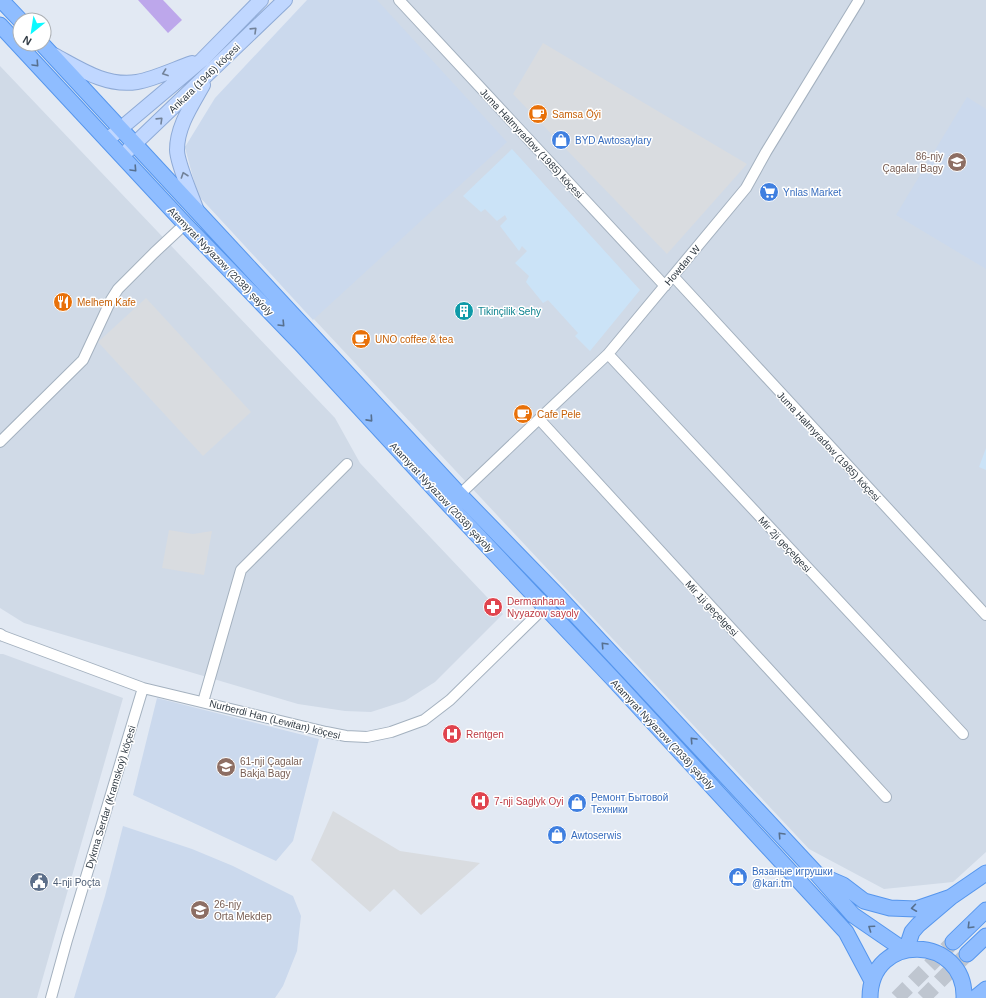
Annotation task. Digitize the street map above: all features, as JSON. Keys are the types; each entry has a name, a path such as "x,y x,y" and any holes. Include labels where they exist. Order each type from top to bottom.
{"main road":[{"path":"1,0 12,12"},
{"name":"Ankara (1946) köçesi","path":"107,140 202,60 261,0"},
{"name":"Ankara (1946) köçesi","path":"122,156 285,0"},
{"name":"Atamyrat Nyýazow (2038) şaýoly","path":"0,25 185,224 300,343 454,500 557,595 816,872 853,915 905,950"},
{"name":"Atamyrat Nyýazow (2038) şaýoly","path":"50,52 120,128 136,143 197,211 454,500 545,607 846,932 870,989"},
{"path":"52,52 96,77 111,82 122,83 137,82 202,60"},
{"path":"197,211 179,161 177,150 180,133 188,110 212,70"},
{"path":"816,872 843,885 864,900 890,908 916,909 951,897"},
{"path":"905,950 912,932 918,925 951,897 986,873"},
{"path":"954,942 986,910"},
{"path":"967,954 986,936"},
{"path":"857,998 870,989 878,968 886,960 894,954 905,950 918,948 940,954 949,961 957,970 962,980 964,998"},
{"path":"975,998 986,989"}],"street":[{"name":"Juma Halmyradow (1985) köçesi","path":"399,0 664,286"},
{"name":"Howdan W","path":"454,500 608,354 746,188 766,152 859,0"},
{"path":"0,442 83,360 111,300 118,289 185,224"},
{"name":"Juma Halmyradow (1985) köçesi","path":"673,276 986,615"},
{"name":"Mir 2ji geçelgesi","path":"608,354 963,734"},
{"name":"Mir 1ji geçelgesi","path":"539,419 886,797"},
{"path":"203,702 241,570 347,464"},
{"name":"Nurberdi Han (Lewitan) köçesi","path":"1,636 143,688 346,736 367,737 391,732 424,720 450,700 557,595"},
{"name":"Dykma Serdar (Kramskoý) köçesi","path":"51,998 143,688"}],"shaded area":[{"path":"138,0 163,0 182,20 168,33"},
{"path":"307,0 377,0 507,142 313,320 198,195 185,147 215,98"},
{"path":"309,0 986,0 986,852 953,882 884,889 809,849 198,195 185,147"},
{"path":"543,43 747,164 667,254 513,94"},
{"path":"0,66 335,418 360,463 503,614 435,682 405,701 371,712 345,711 298,704 24,623 0,608"},
{"name":"86-njy Çagalar Bagy","path":"967,97 986,109 986,269 896,215"},
{"path":"512,149 640,290 590,351 575,336 578,333 548,300 543,303 526,282 529,276 515,263 527,251 522,246 519,251 500,226 507,219 505,215 497,221 485,209 481,212 463,196"},
{"path":"146,298 251,412 203,456 98,342"},
{"path":"986,448 986,470 979,467"},
{"path":"169,530 193,534 212,531 204,575 162,568"},
{"path":"0,654 123,698 37,998 0,998"},
{"name":"61-nji Çagalar Bakja Bagy","path":"157,698 319,739 293,841 276,861 133,795"},
{"path":"333,811 400,851 480,863 421,915 394,889 370,912 311,860"},
{"name":"26-njy Orta Mekdep","path":"123,826 192,849 233,866 293,896 301,916 297,951 283,986 275,998 74,998 105,896"}],"tunnel":[{"path":"897,998 953,942"},
{"path":"923,998 967,954"}],"place":[{"name":"Samsa Öýi","path":"538,114"},
{"name":"BYD Awtosaylary","path":"561,140"},
{"name":"86-njy Çagalar Bagy","path":"957,162"},
{"name":"Ynlas Market","path":"769,192"},
{"name":"Melhem Kafe","path":"63,302"},
{"name":"Tikinçilik Sehy","path":"464,311"},
{"name":"UNO coffee & tea","path":"361,339"},
{"name":"Cafe Pele","path":"523,414"},
{"name":"Dermanhana Nyyazow sayoly","path":"493,607"},
{"name":"Rentgen","path":"452,734"},
{"name":"61-nji Çagalar Bakja Bagy","path":"226,767"},
{"name":"7-nji Saglyk Oyi","path":"480,801"},
{"name":"Ремонт Бытовой Техники","path":"577,803"},
{"name":"Awtoserwis","path":"557,835"},
{"name":"Вязаные игрушки @kari.tm","path":"738,877"},
{"name":"4-nji Poçta","path":"39,882"},
{"name":"26-njy Orta Mekdep","path":"200,910"}]}
